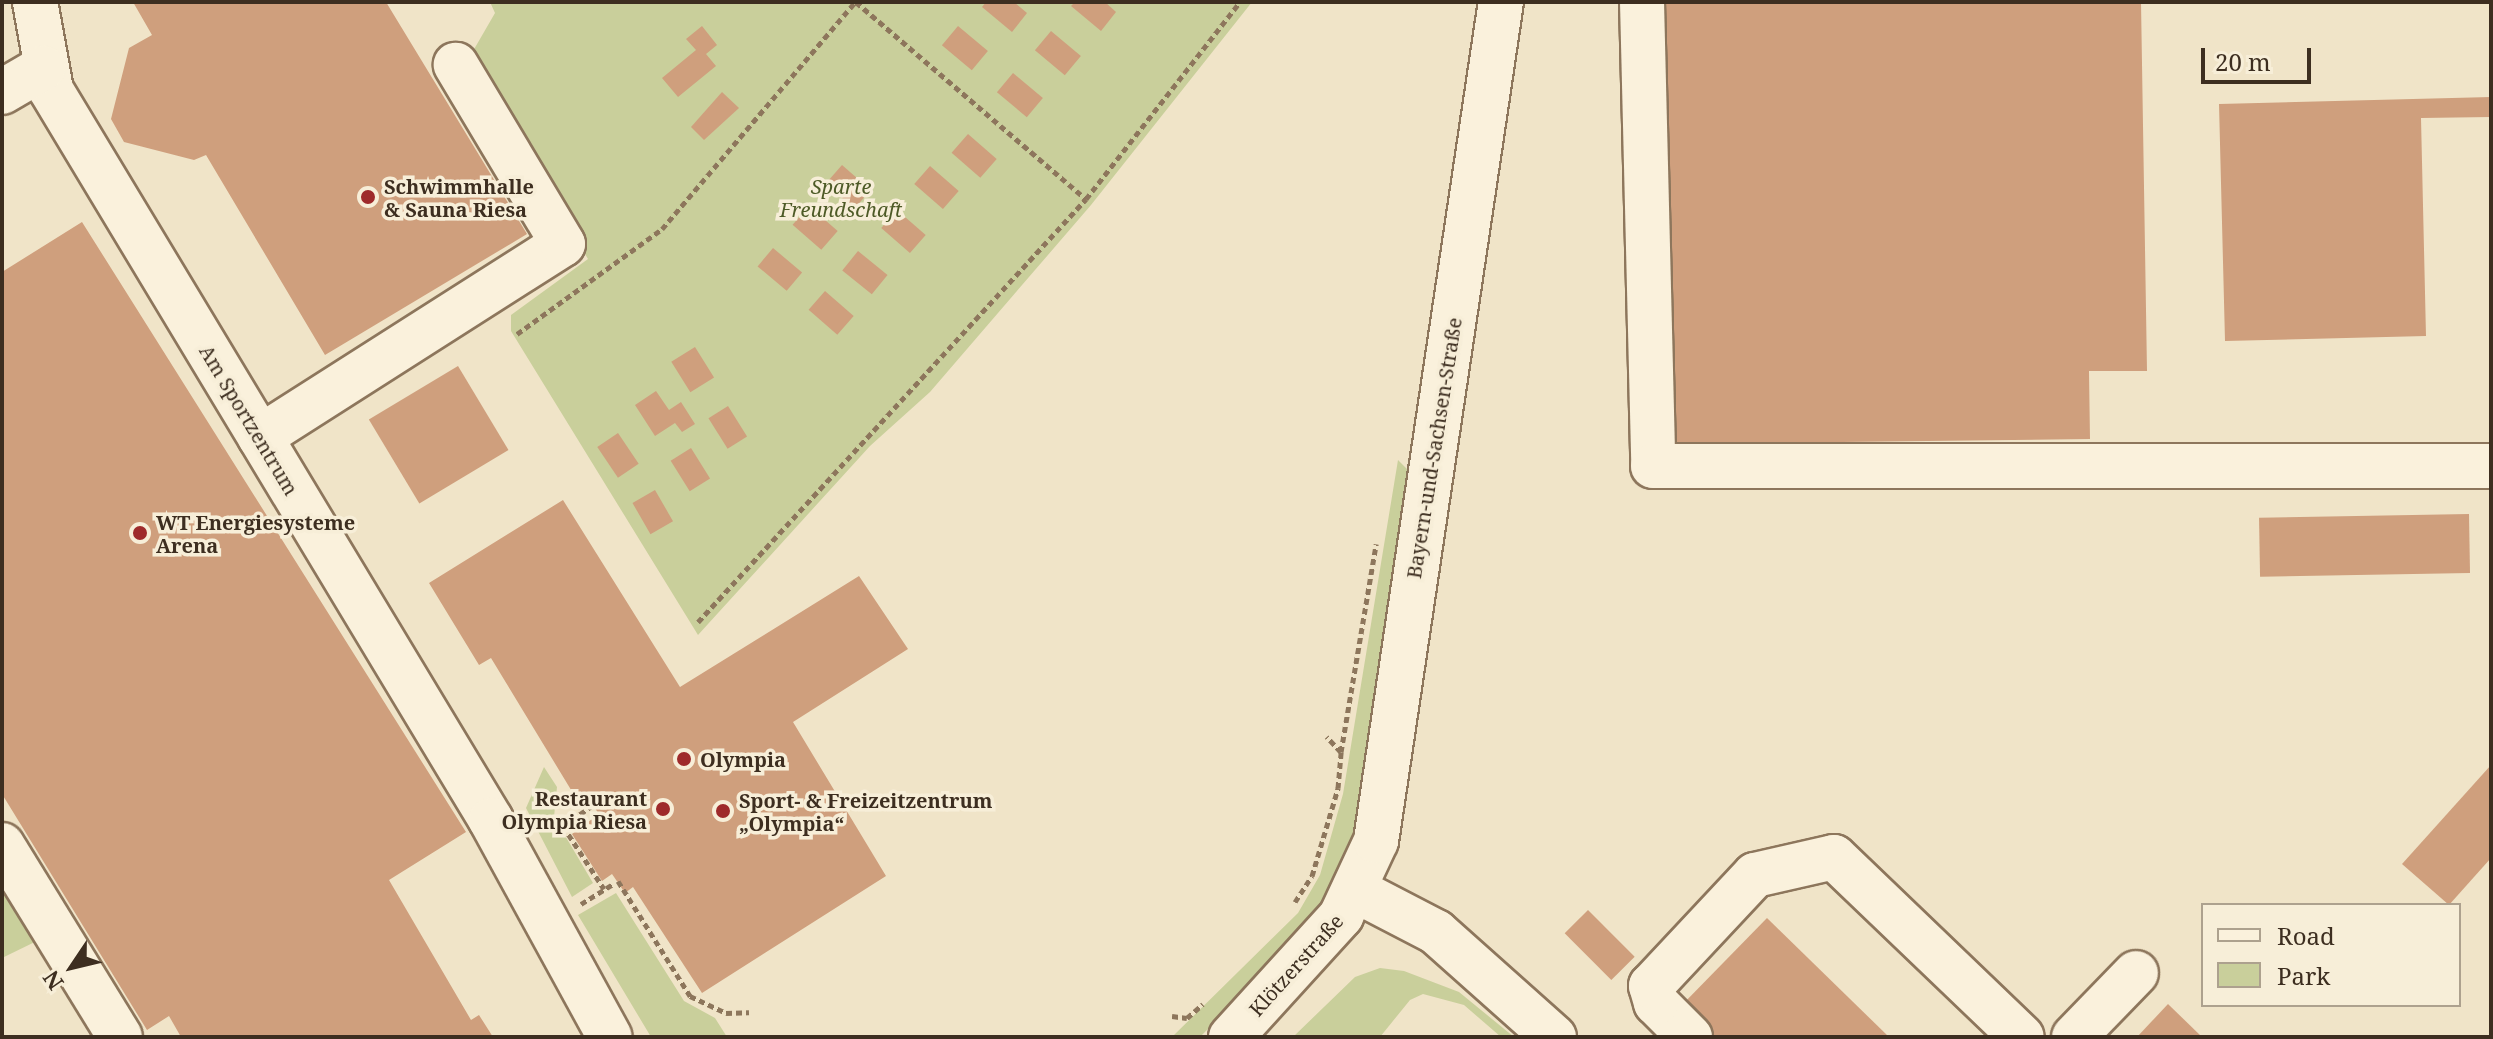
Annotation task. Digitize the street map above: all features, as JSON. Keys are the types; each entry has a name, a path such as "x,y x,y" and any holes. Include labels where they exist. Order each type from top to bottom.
{"street":[{"name":"Am Sportzentrum","path":"35,2 43,68 75,134 491,820 610,1037"},
{"name":"Bayern-und-Sachsen-Straße","path":"1357,891 1376,841 1501,2"},
{"path":"1642,2 1653,466 2491,466"},
{"path":"260,437 563,244 456,65"},
{"path":"2,92 43,68"},
{"path":"2,845 120,1037"},
{"path":"1690,1037 1656,1003 1651,986 1755,875 1834,857 2022,1037"},
{"path":"1357,891 1436,932 1554,1037"},
{"name":"Klötzerstraße","path":"1231,1037 1322,942 1357,891"},
{"path":"2074,1037 2136,973"}],"path":[{"path":"517,334 662,229 855,2 1086,199"},
{"path":"698,622 1086,199 1240,2"},
{"path":"1292,907 1312,876 1338,788 1341,752 1327,737"},
{"path":"593,805 563,826 604,889"},
{"path":"578,906 616,882 690,996 726,1013 749,1012"},
{"path":"1172,1016 1187,1018 1210,997"}],"green space":[{"name":"Sparte Freundschaft","path":"490,2 1252,2 1091,205 930,392 870,446 698,635 511,331 511,315 588,259 469,58 495,13"},
{"path":"1398,460 1413,475 1357,823 1344,860 1330,893 1283,953 1200,1037 1172,1037 1298,913 1320,875 1343,794"},
{"path":"544,767 557,787 554,817 593,883 572,897 526,808"},
{"path":"2,871 43,938 2,958"},
{"path":"616,893 684,1001 715,1018 727,1037 651,1037 578,915"},
{"path":"1380,968 1404,971 1459,992 1514,1037 1501,1037 1464,1005 1423,994 1410,1000 1380,1037 1293,1037 1355,977"}],"building":[{"name":"Schwimmhalle & Sauna Riesa","path":"133,2 386,2 527,234 325,355 206,155 194,160 124,142 111,119 129,48 152,35"},
{"path":"986,2 1014,2 1027,13 1012,32 982,7"},
{"path":"1075,2 1105,2 1116,12 1101,31 1071,6"},
{"path":"1664,2 2141,2 2147,371 2089,371 2090,439 1669,444"},
{"path":"702,26 717,45 706,54 716,66 678,97 662,78 696,50 686,39"},
{"path":"958,26 988,51 972,70 942,45"},
{"path":"1051,31 1081,56 1065,75 1035,50"},
{"path":"1013,73 1043,98 1027,117 997,92"},
{"path":"722,92 739,108 704,140 691,127"},
{"path":"2491,97 2491,117 2421,118 2426,336 2225,341 2219,104"},
{"path":"968,134 997,159 980,178 952,153"},
{"path":"842,165 871,190 854,209 826,184"},
{"path":"930,166 959,191 943,209 914,184"},
{"path":"809,206 838,231 821,250 793,225"},
{"path":"897,210 926,235 910,253 881,228"},
{"name":"WT Energiesysteme Arena","path":"82,222 466,832 389,880 471,1020 479,1015 493,1037 181,1037 169,1016 147,1030 2,794 2,272"},
{"path":"773,248 802,272 787,291 758,266"},
{"path":"858,251 888,275 872,294 842,270"},
{"path":"825,291 854,316 837,335 809,310"},
{"path":"695,347 714,378 690,392 671,362"},
{"path":"458,366 508,450 419,504 369,420"},
{"path":"656,391 669,410 681,402 695,424 682,432 675,423 655,436 635,405"},
{"path":"728,406 747,437 728,449 708,418"},
{"path":"618,433 639,464 618,478 597,447"},
{"path":"691,448 710,479 690,491 671,461"},
{"path":"655,490 673,521 650,534 632,503"},
{"name":"Olympia","path":"563,500 680,687 859,576 908,649 793,722 886,876 702,993 633,887 625,893 612,874 602,881 572,834 599,814 587,797 579,803 491,658 479,665 429,583"},
{"path":"2469,514 2470,573 2260,577 2259,518"},
{"path":"2491,765 2491,858 2451,903 2447,903 2402,864"},
{"path":"1588,910 1635,957 1611,980 1565,933"},
{"path":"1767,918 1889,1037 1710,1037 1680,1007"},
{"path":"2168,1004 2202,1037 2137,1037"}],"place":[{"name":"Schwimmhalle & Sauna Riesa","path":"368,197"},
{"name":"WT Energiesysteme Arena","path":"140,533"},
{"name":"Olympia","path":"684,759"},
{"name":"Restaurant Olympia Riesa","path":"663,809"},
{"name":"Sport- & Freizeitzentrum „Olympia“","path":"723,811"}]}
